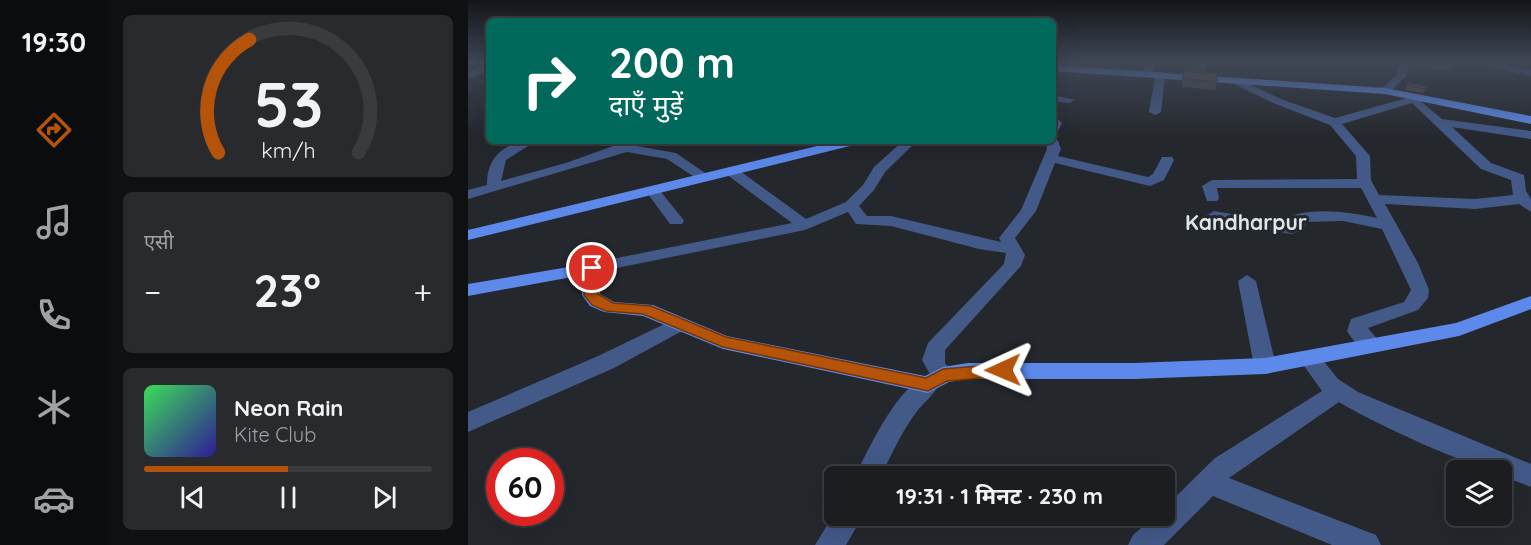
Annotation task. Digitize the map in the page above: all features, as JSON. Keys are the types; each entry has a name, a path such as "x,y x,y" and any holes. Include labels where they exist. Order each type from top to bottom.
{"main road":[{"path":"1327,87 1385,91 1531,120"},
{"path":"468,235 842,144"},
{"path":"468,290 592,268 591,295 597,302 611,308 646,310 677,325 723,342 760,351 935,380 968,371 1134,372 1265,366 1460,329 1531,302"}],"street":[{"path":"1154,87 1155,112"},
{"path":"1249,87 1277,101 1334,122 1363,156 1367,184 1387,225 1409,262 1420,290 1418,298 1411,306 1358,324 1358,331 1373,346"},
{"path":"1385,91 1390,87"},
{"path":"1056,98 1069,100"},
{"path":"1334,122 1412,98 1486,166 1519,178 1517,185 1527,203 1475,204 1376,199"},
{"path":"1440,122 1531,135"},
{"path":"494,187 493,169 496,163 505,154 524,144"},
{"path":"468,195 631,144 671,156 704,177"},
{"path":"592,268 805,225 851,206 864,194 879,170 908,144"},
{"path":"873,466 891,430 916,394 935,380 932,358 935,348 1012,266 1016,255 1007,238 1028,211 1051,150 1150,182 1159,177 1167,160"},
{"path":"731,171 805,225"},
{"path":"1212,198 1209,186 1212,184 1341,182 1367,184"},
{"path":"652,190 676,221"},
{"path":"851,206 862,221 891,221 979,244 1013,249"},
{"path":"1214,216 1291,229 1297,227 1299,218 1323,215 1339,215 1387,225"},
{"path":"1247,281 1265,366"},
{"path":"468,422 606,362 677,325"},
{"path":"1310,359 1339,391 1422,431 1531,476"},
{"path":"1143,545 1224,466 1339,391"},
{"path":"1209,482 1366,545"},
{"path":"830,545 842,526"}],"district":[{"name":"Kandharpur","path":"1246,222"}],"route":[{"path":"592,268 591,295 597,302 611,308 646,310 677,325 723,342 928,385 943,375 968,371 1003,370"}]}
